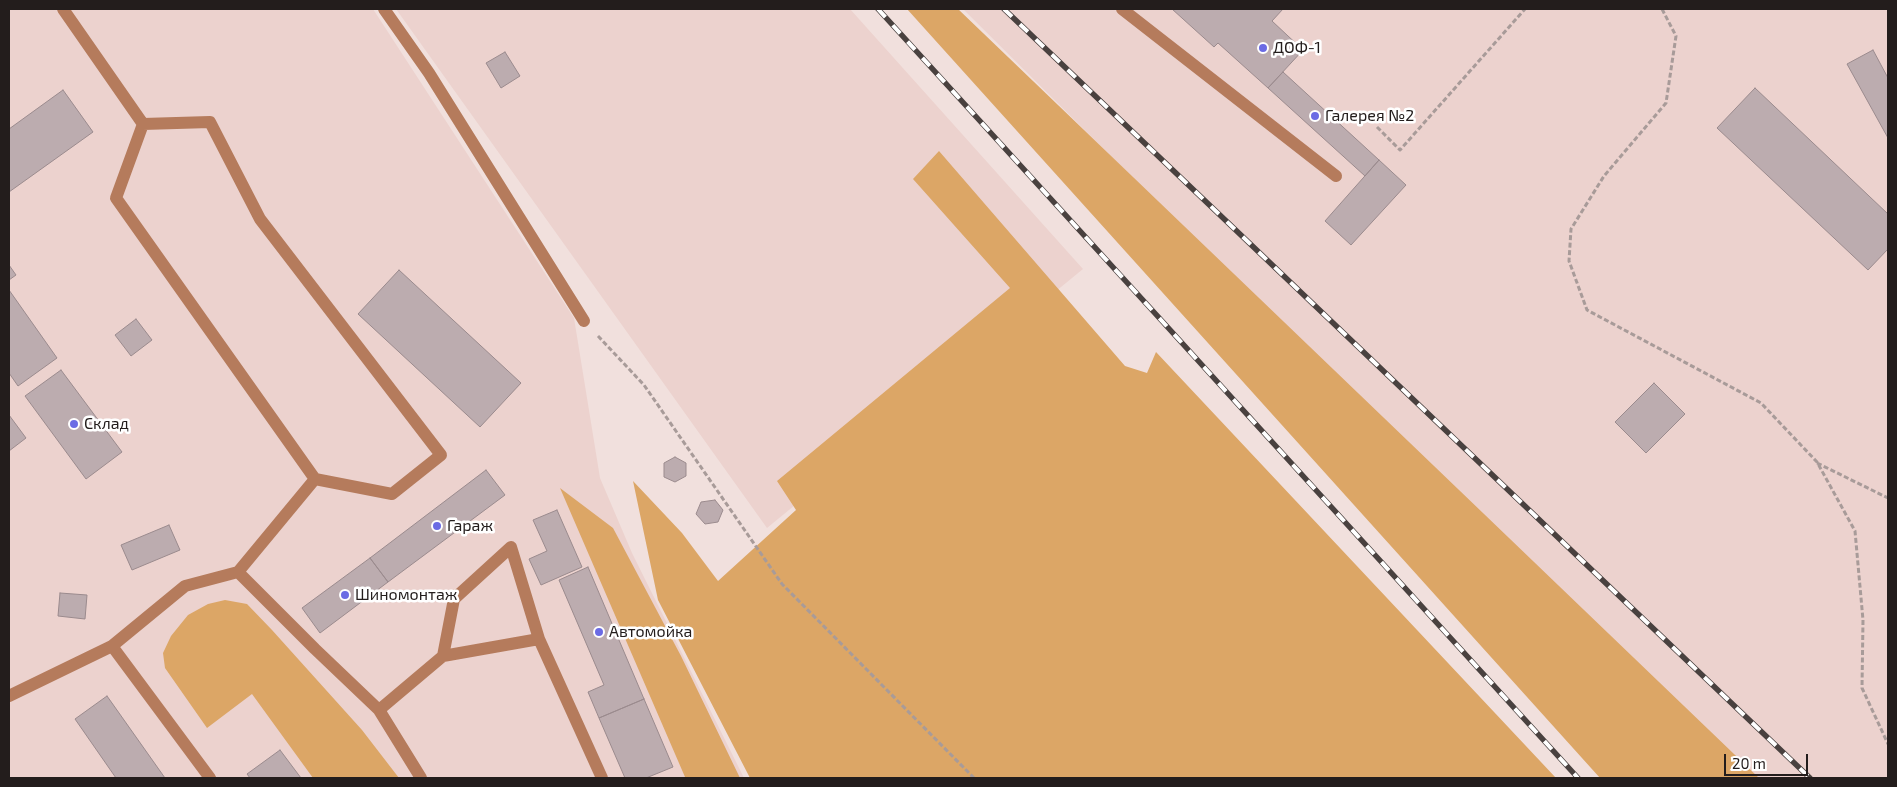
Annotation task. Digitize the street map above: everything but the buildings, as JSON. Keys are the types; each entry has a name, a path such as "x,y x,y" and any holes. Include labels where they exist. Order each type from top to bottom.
{"lane":[{"path":"63,9 143,124"},
{"path":"384,9 429,73 584,320"},
{"path":"1122,9 1336,176"},
{"path":"210,122 260,219 441,455 392,494 315,479 116,198 143,124 210,122"},
{"path":"9,696 112,646 185,586 238,572 315,479"},
{"path":"442,656 454,599 511,547 539,639 602,778"},
{"path":"238,572 314,650 379,710 421,778"},
{"path":"379,710 442,656 539,639"},
{"path":"112,646 210,778"}],"path":[{"path":"1377,127 1400,150 1525,9"},
{"path":"1662,9 1676,36 1666,103 1604,176 1571,228 1569,261 1587,310 1761,402 1817,462 1855,531 1863,620 1862,688 1888,744"},
{"path":"584,320 644,385 782,584 974,778"},
{"path":"1817,462 1888,498"}],"shaded area":[{"path":"9,9 373,9 574,318 600,478 632,553 744,778 9,778"},
{"path":"396,9 850,9 1083,269 767,528"},
{"path":"907,9 958,9 1759,778 1600,778"},
{"path":"963,9 1888,9 1888,778 1736,778"},
{"path":"939,151 1125,366 1147,373 1156,352 1556,778 750,778 658,600 633,481 682,533 718,581 796,510 777,481 1010,288 913,179"},
{"path":"560,488 613,528 681,656 740,778 685,777"},
{"path":"225,600 247,604 362,730 399,778 313,778 252,694 207,728 165,668 163,653 171,636 188,615 208,604"}],"railway":[{"path":"878,9 1578,778"},
{"path":"1004,9 1810,778"}],"place":[{"name":"ДОФ-1","path":"1263,48"},
{"name":"Галерея №2","path":"1315,116"},
{"name":"Склад","path":"74,424"},
{"name":"Гараж","path":"437,526"},
{"name":"Шиномонтаж","path":"345,595"},
{"name":"Автомойка","path":"599,632"}]}
